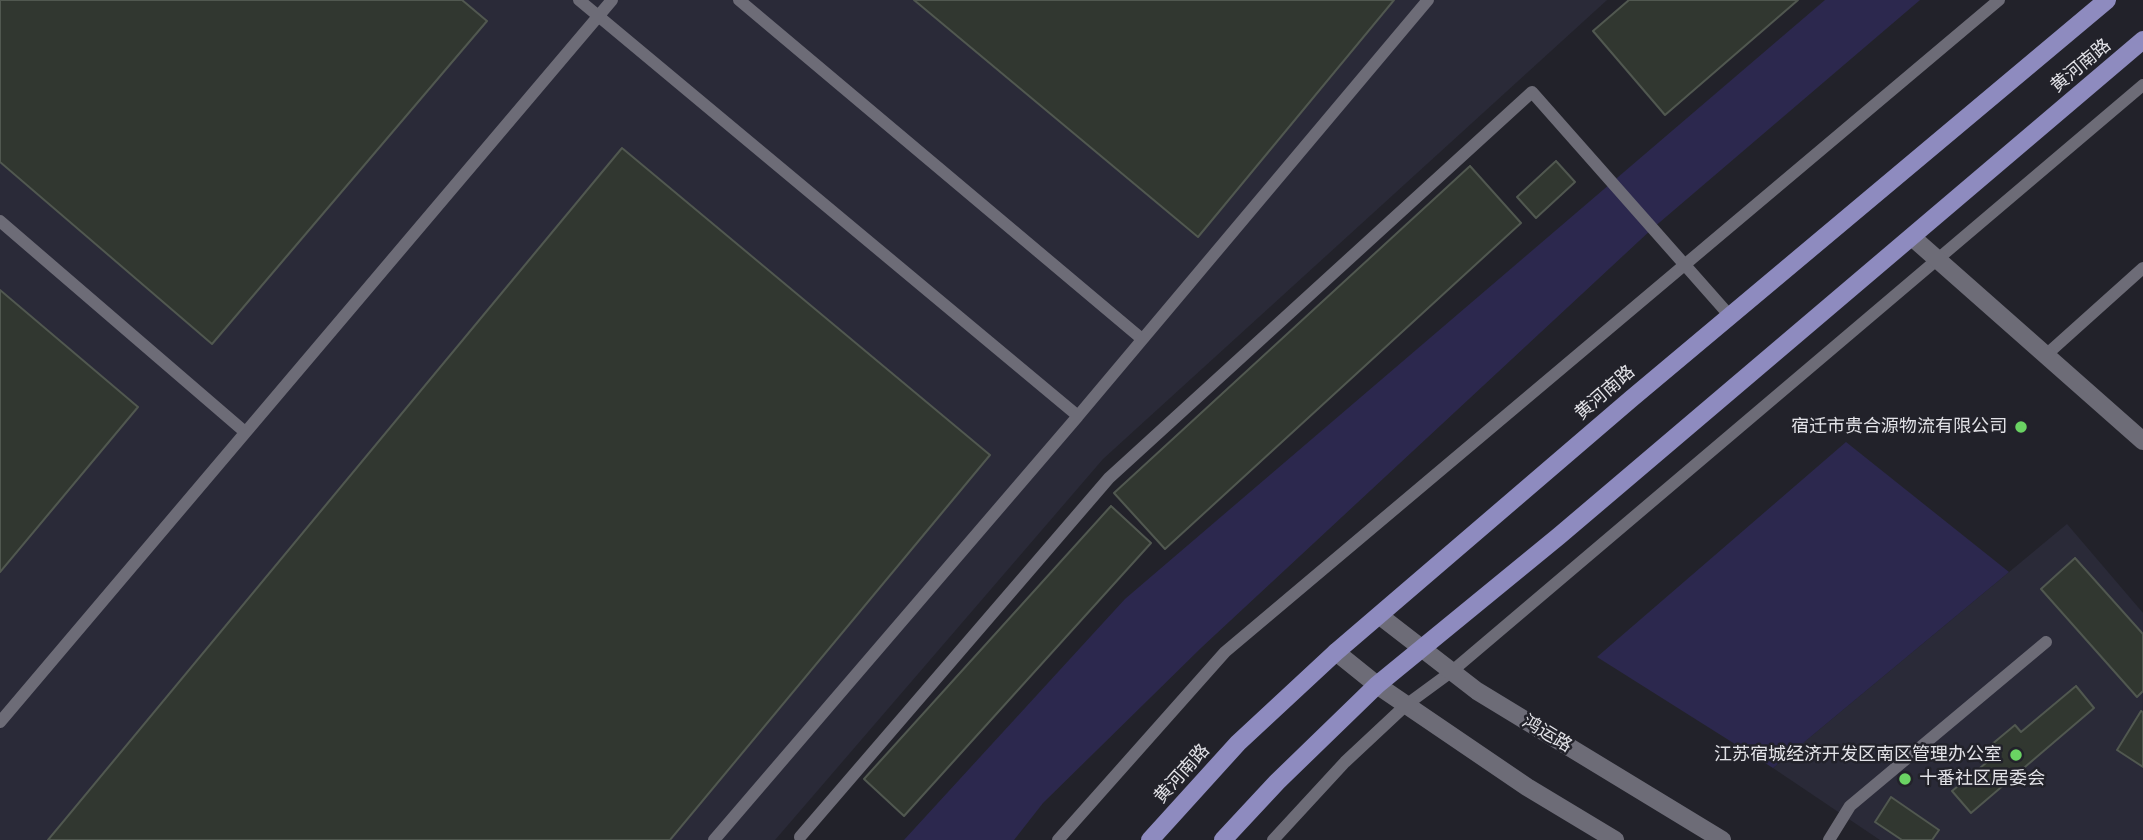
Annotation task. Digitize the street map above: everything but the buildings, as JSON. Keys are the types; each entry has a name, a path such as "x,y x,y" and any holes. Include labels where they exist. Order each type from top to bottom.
{"main road":[{"name":"黄河南路","path":"1150,840 1238,743 1336,652 1730,316 2107,0"},
{"name":"黄河南路","path":"1223,840 1277,782 1377,685 1422,651 2143,40"}],"street":[{"path":"1912,237 2143,441"},
{"name":"鸿运路","path":"1380,616 1477,691 1722,840"},
{"path":"1336,652 1377,685 1527,787 1615,840"}],"lane":[{"path":"579,0 1078,416"},
{"path":"0,722 612,0"},
{"path":"739,0 1142,339"},
{"path":"714,840 1078,416 1428,0"},
{"path":"1058,840 1225,652 1999,0"},
{"path":"1273,840 1345,762 1406,705 1451,672 2143,85"},
{"path":"800,837 1109,478 1532,92 1730,316"},
{"path":"0,221 245,432"},
{"path":"2046,355 2143,268"},
{"path":"1829,840 1850,806 2046,642"}],"shaded area":[{"path":"0,0 1607,0 1103,459 775,840 0,840"},
{"path":"1825,0 1920,0 1653,228 1202,647 1043,803 1014,840 904,840 1125,599"},
{"path":"1846,442 2009,572 1773,768 1597,657"},
{"path":"2067,524 2143,613 2143,840 1880,840 1773,768"}],"place":[{"name":"宿迁市贵合源物流有限公司","path":"2021,427"},
{"name":"江苏宿城经济开发区南区管理办公室","path":"2016,755"},
{"name":"十番社区居委会","path":"1905,779"}]}
